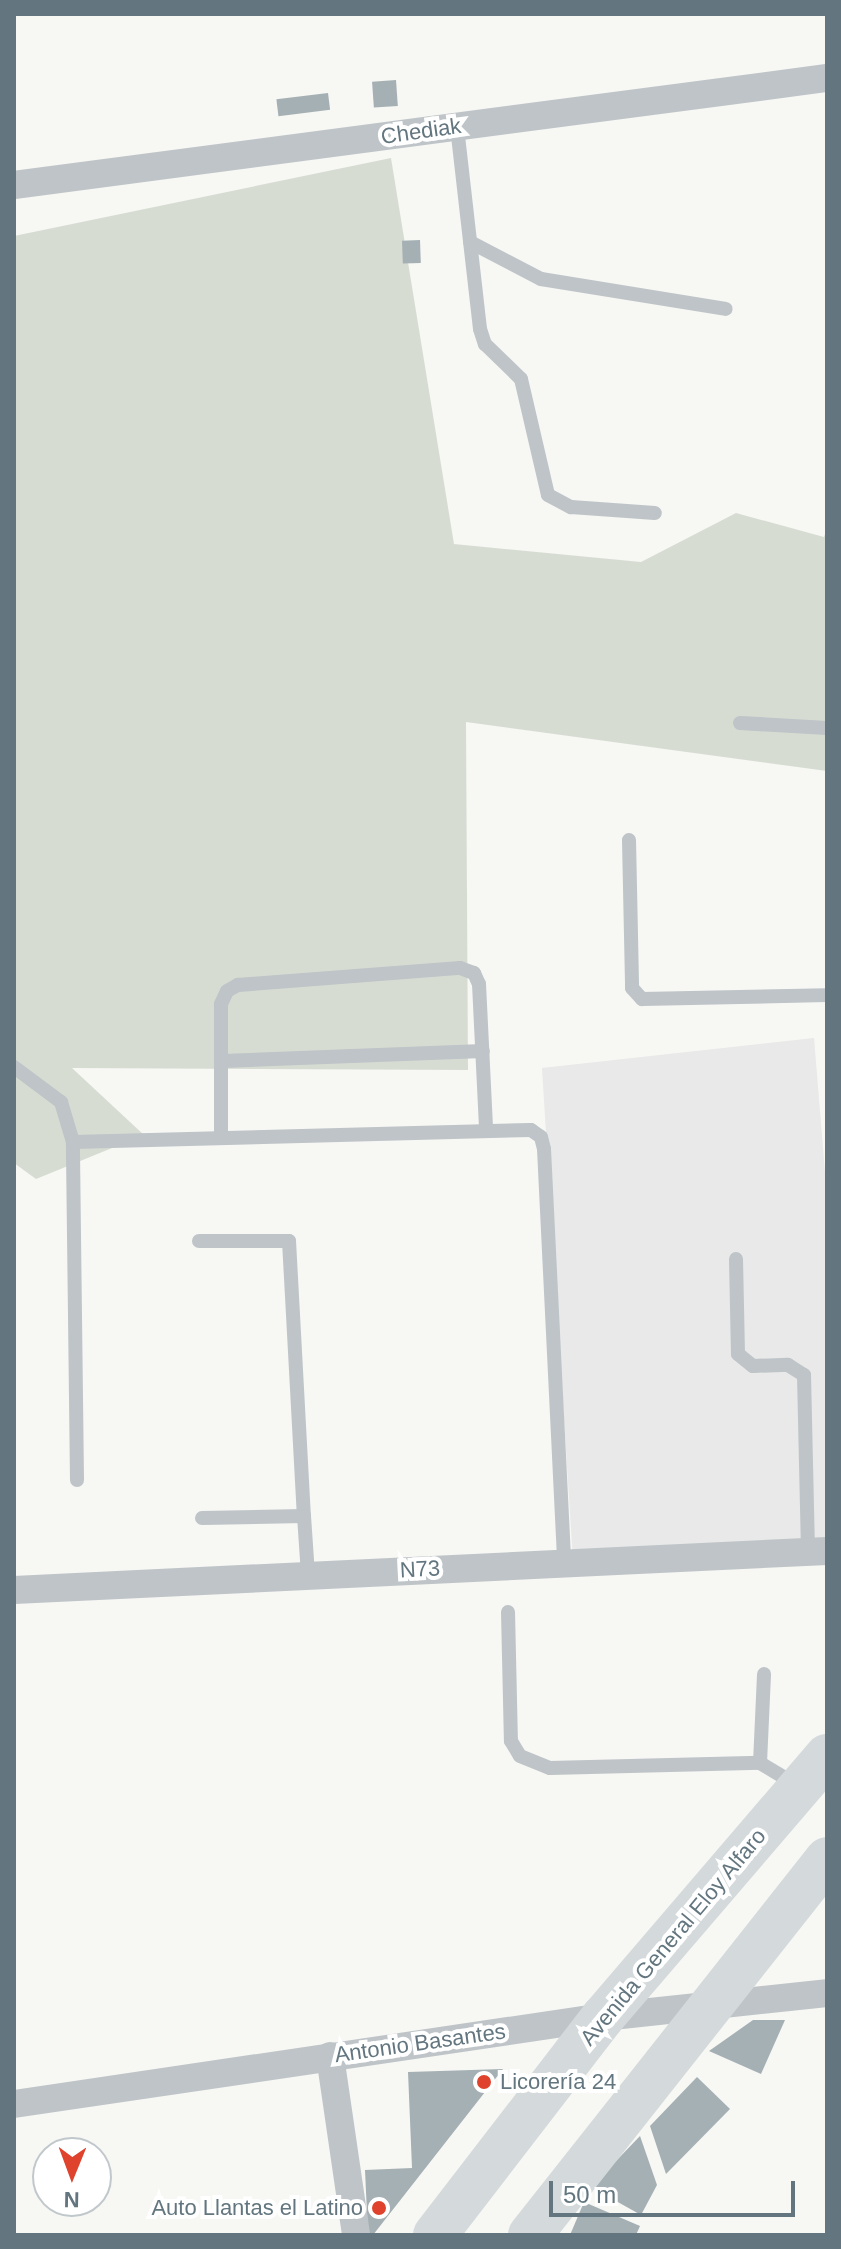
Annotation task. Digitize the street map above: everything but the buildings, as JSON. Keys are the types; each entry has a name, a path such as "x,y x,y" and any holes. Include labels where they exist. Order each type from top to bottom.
{"main road":[{"name":"Avenida General Eloy Alfaro","path":"435,2235 603,2017 812,1772"},
{"path":"530,2235 827,1859"}],"street":[{"name":"Chediak","path":"14,185 827,78"},
{"name":"N73","path":"14,1590 817,1551"},
{"name":"Antonio Basantes","path":"14,2104 603,2017 712,2008 827,1993"},
{"path":"330,2056 356,2235"}],"lane":[{"path":"457,127 480,329 485,344 521,379 548,495 571,507 655,513"},
{"path":"470,242 541,279 726,309"},
{"path":"740,723 827,728"},
{"path":"629,840 632,988 642,999 827,995"},
{"path":"221,1137 221,1004 238,985 460,968 474,973 479,984 486,1129"},
{"path":"223,1061 483,1051"},
{"path":"14,1067 61,1102 73,1142 77,1480"},
{"path":"73,1142 486,1129 531,1130 541,1137 564,1561"},
{"path":"199,1241 289,1241 308,1575"},
{"path":"736,1259 738,1354 753,1366 788,1365 804,1375 817,1551"},
{"path":"202,1518 304,1516"},
{"path":"508,1612 511,1741 520,1756 550,1768 760,1763 812,1772"},
{"path":"760,1763 764,1674"}],"shaded area":[{"path":"391,158 454,544 641,562 736,513 824,537 827,529 827,771 466,722 468,1070 72,1068 144,1135 36,1179 14,1163 14,236"},
{"path":"814,1038 827,1197 827,1551 573,1561 542,1068"}],"place":[{"name":"Licorería 24","path":"484,2082"},
{"name":"Auto Llantas el Latino","path":"379,2208"}]}
